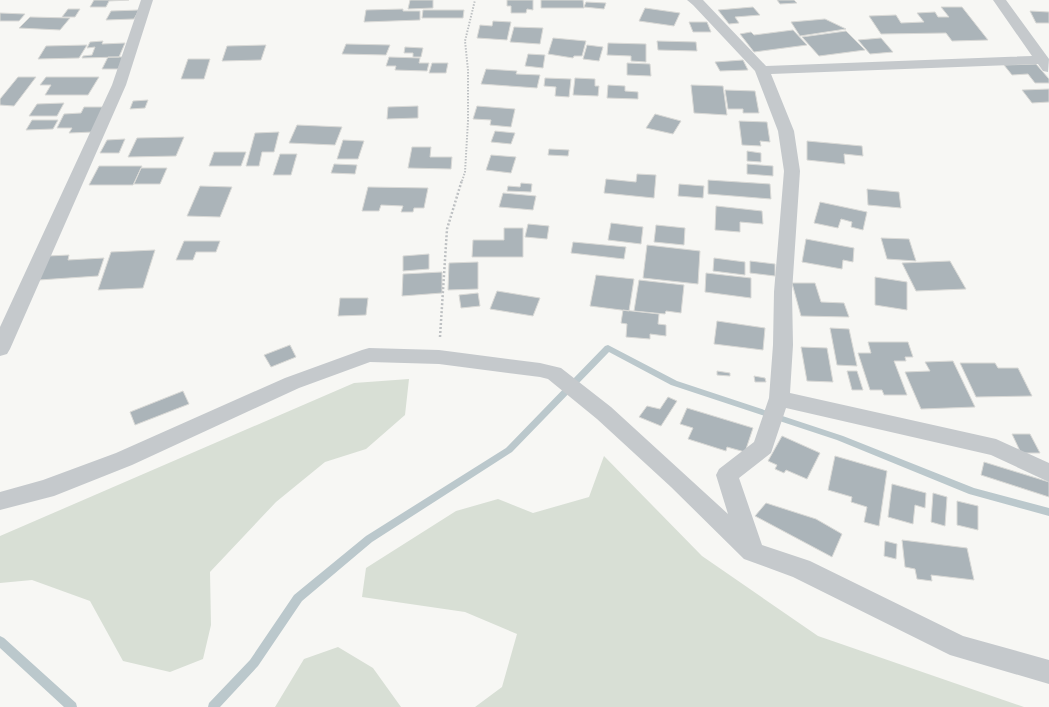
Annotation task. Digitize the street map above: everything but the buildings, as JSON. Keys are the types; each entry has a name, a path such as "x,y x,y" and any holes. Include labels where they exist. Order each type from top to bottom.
{"street":[{"path":"0,349 119,85 148,0"},
{"path":"693,0 698,2 762,70 786,131 792,170 782,292 783,345 779,398 763,447 728,475 752,552"},
{"path":"999,0 1045,64"},
{"path":"762,70 1045,64"},
{"path":"0,501 46,489 124,459 292,383 369,355 439,357 554,373 604,413 680,481 752,552 801,569 959,647 1049,672"},
{"path":"779,398 996,448 1049,473"}],"path":[{"path":"439,357 447,229 465,172 468,99 465,41 475,0"}],"shaded area":[{"path":"409,379 405,415 366,449 325,462 276,502 210,572 211,625 203,659 170,672 123,661 90,601 32,580 0,583 0,536 354,383"},
{"path":"604,456 702,556 818,636 1024,707 475,707 502,687 517,634 465,612 362,597 366,568 456,511 498,499 533,513 589,497"},
{"path":"338,647 373,668 401,707 275,707 304,659"}],"waterway":[{"path":"213,707 254,663 298,598 369,539 509,450 608,348 674,383 840,438 972,491 1049,512"},
{"path":"0,641 72,707"}]}
